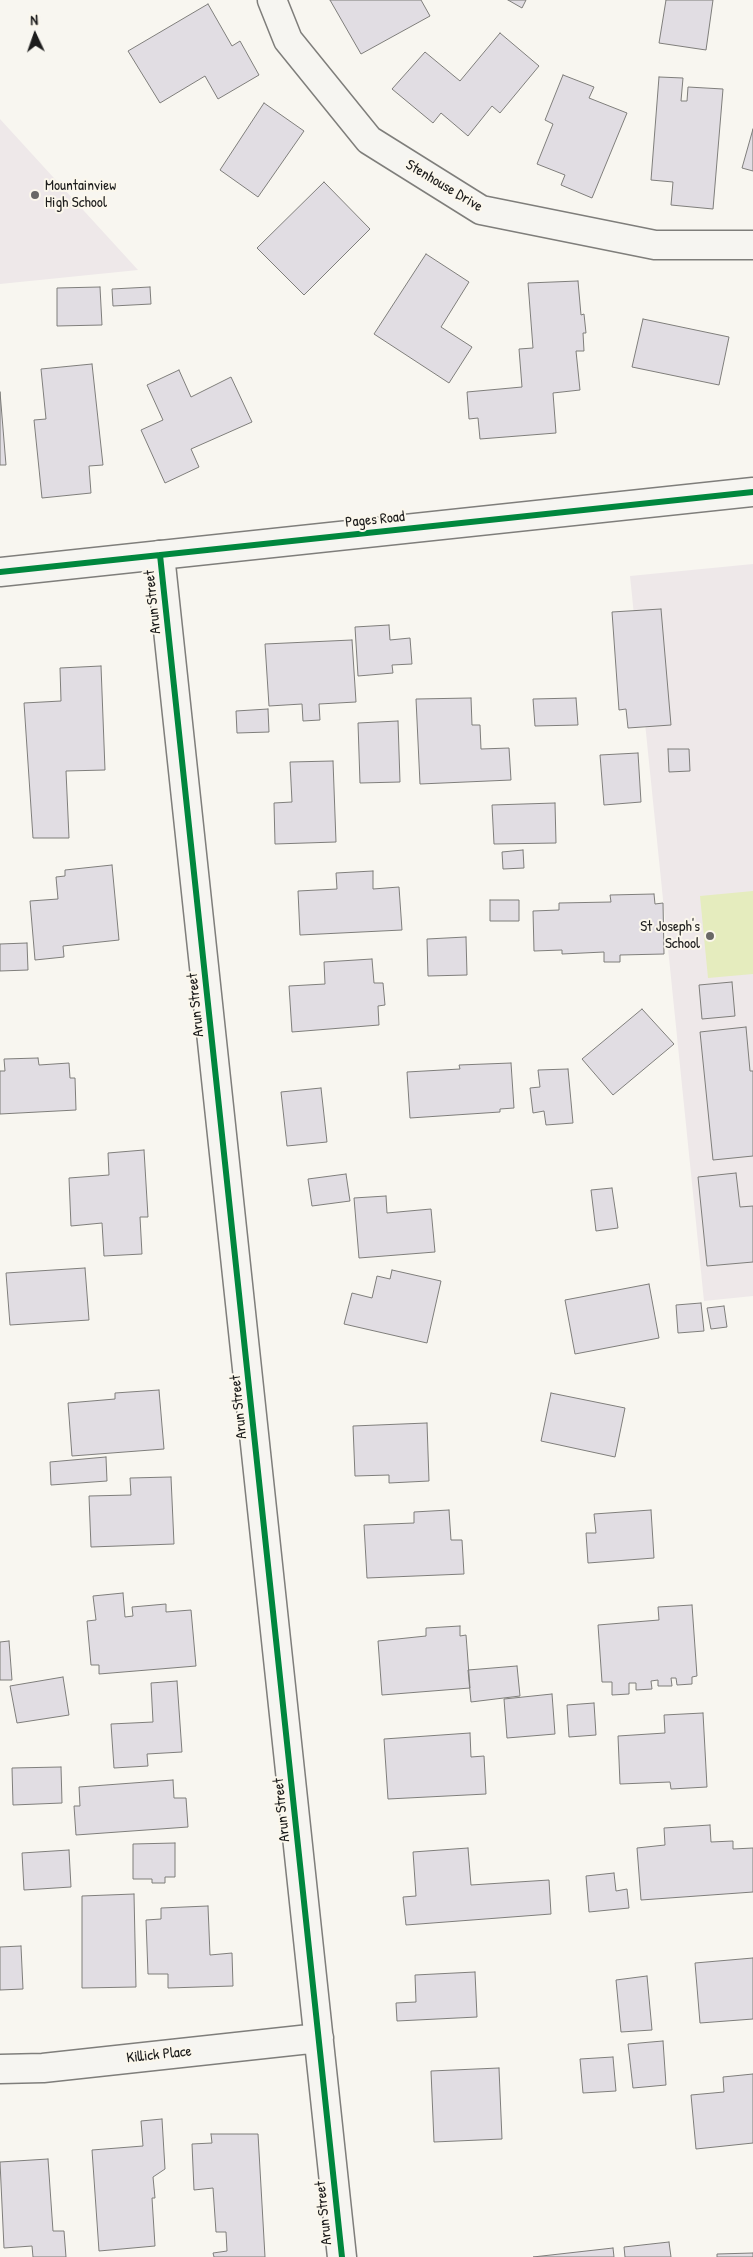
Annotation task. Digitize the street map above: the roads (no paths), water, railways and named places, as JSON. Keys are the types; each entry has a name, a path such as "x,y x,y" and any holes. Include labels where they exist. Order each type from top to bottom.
{"street":[{"name":"Stenhouse Drive","path":"272,0 288,40 369,140 481,210 655,245 753,245"},
{"name":"Pages Road","path":"0,572 753,492"},
{"name":"Arun Street","path":"160,555 342,2257"},
{"name":"Killick Place","path":"0,2069 43,2068 318,2038"}],"place":[{"name":"Mountainview High School","path":"35,195"},
{"name":"St Joseph's School","path":"710,936"}]}
